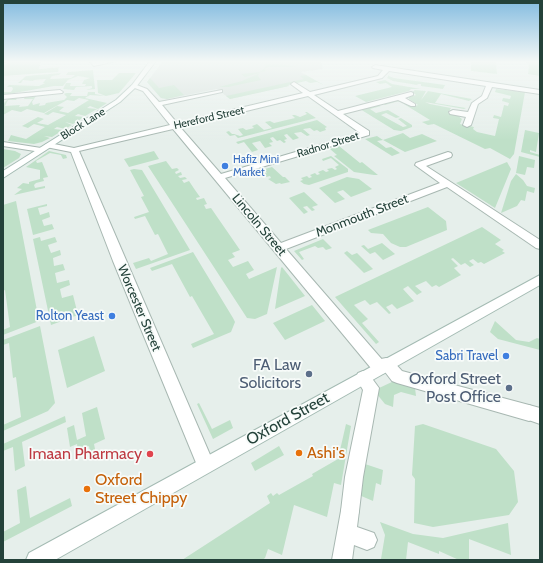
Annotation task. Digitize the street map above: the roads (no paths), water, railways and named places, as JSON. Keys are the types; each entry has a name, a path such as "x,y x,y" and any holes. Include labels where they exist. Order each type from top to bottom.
{"street":[{"name":"Block Lane","path":"3,175 113,105 133,87"},
{"name":"Lincoln Street","path":"138,87 145,90 278,248 383,366 398,376 535,414"},
{"path":"299,87 338,113 411,94"},
{"name":"Hereford Street","path":"49,145 74,150 337,87"},
{"path":"467,125 470,115 477,102 485,97 489,87"},
{"path":"510,87 540,92"},
{"path":"157,104 220,91"},
{"path":"3,97 60,92"},
{"path":"398,97 413,105"},
{"path":"453,112 470,115"},
{"name":"Radnor Street","path":"219,177 366,133 338,113"},
{"path":"3,144 41,150"},
{"name":"Worcester Street","path":"74,150 113,247 205,464"},
{"path":"448,155 418,165 540,245"},
{"name":"Monmouth Street","path":"278,248 447,184"},
{"name":"Oxford Street","path":"36,560 205,464 540,279"},
{"path":"342,560 354,477 371,388 363,378"},
{"path":"346,533 367,540"}],"place":[{"name":"Hafiz Mini Market","path":"225,166"},
{"name":"Rolton Yeast","path":"112,316"},
{"name":"Sabri Travel","path":"506,356"},
{"name":"FA Law Solicitors","path":"309,374"},
{"name":"Oxford Street Post Office","path":"509,388"},
{"name":"Ashi's","path":"299,453"},
{"name":"Imaan Pharmacy","path":"150,454"},
{"name":"Oxford Street Chippy","path":"87,489"}]}
